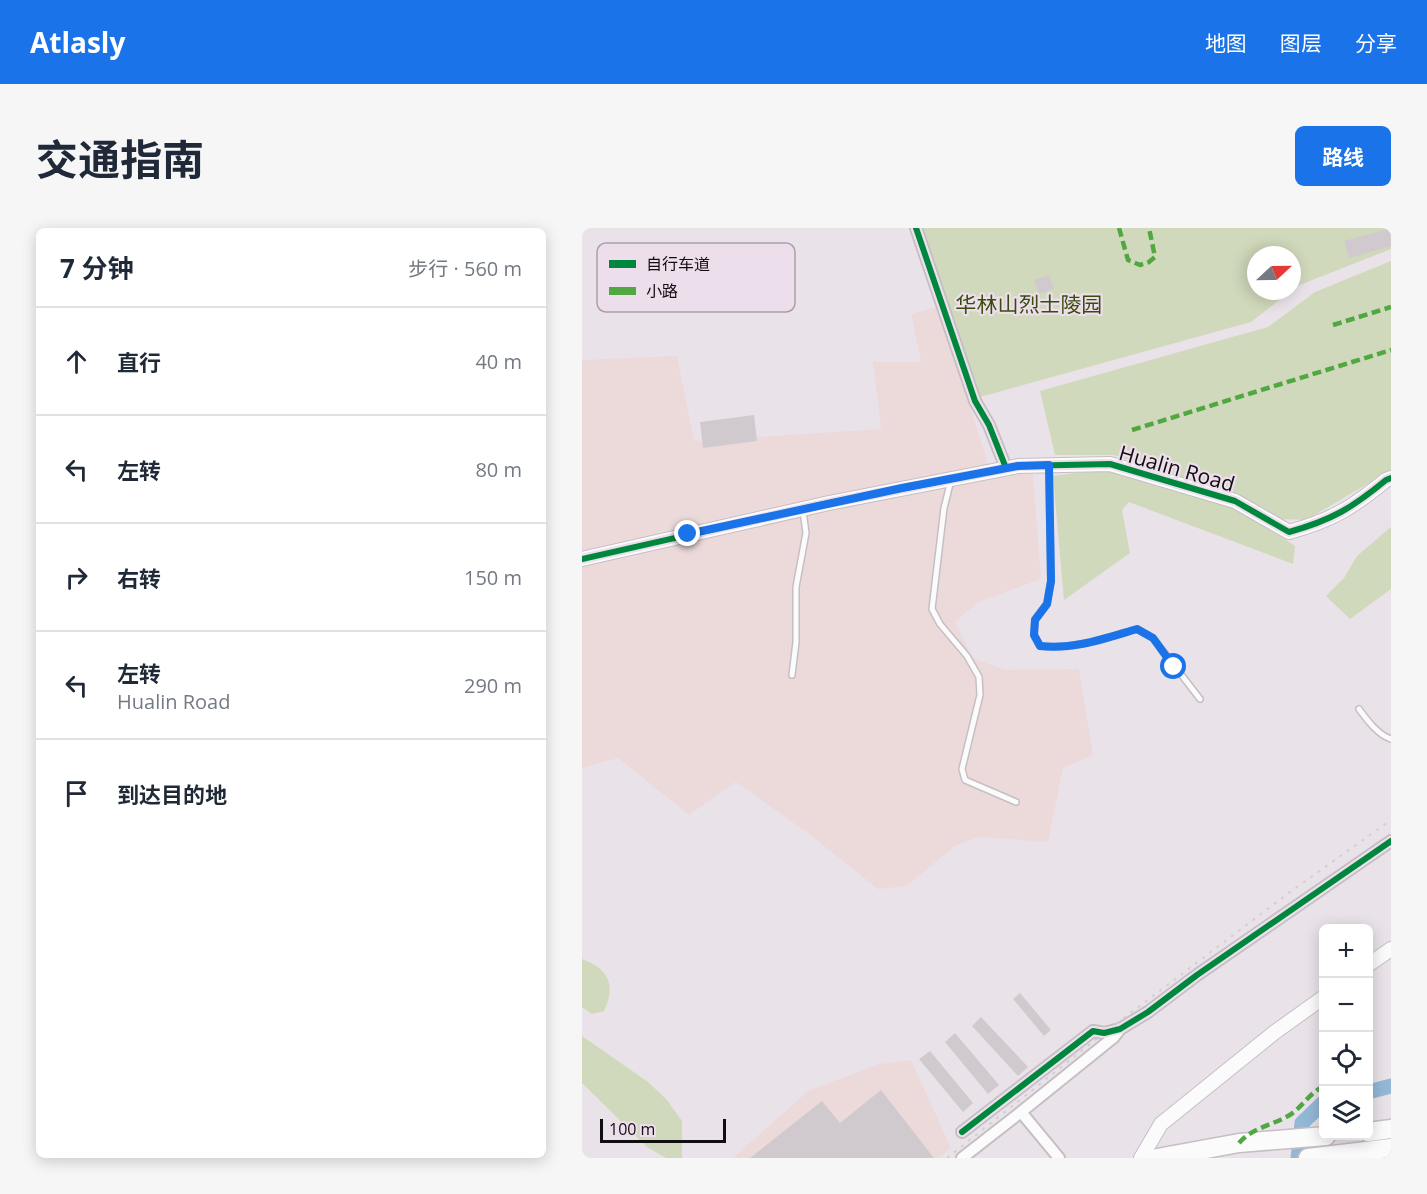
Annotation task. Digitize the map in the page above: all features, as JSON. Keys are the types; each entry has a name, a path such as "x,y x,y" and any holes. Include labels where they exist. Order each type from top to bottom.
{"highway":[{"path":"1373,1131 1391,1129"},
{"path":"1157,1158 1239,1143 1319,1136"},
{"path":"1308,1158 1391,1148"}],"street":[{"path":"916,228 975,401 989,425 1006,468"},
{"name":"Hualin Road","path":"582,560 803,509 1006,468 1110,464 1235,501 1289,532 1320,524 1355,505 1391,478"},
{"path":"962,1132 1093,1031 1104,1032 1120,1029 1148,1012 1207,968 1391,841"},
{"path":"1373,962 1391,949"},
{"path":"1141,1158 1161,1124 1275,1032 1319,1000"},
{"path":"962,1158 1114,1037 1120,1029"},
{"path":"1021,1112 1059,1158"}],"lane":[{"path":"1049,465 1051,581 1047,604 1035,620 1034,635 1040,646 1059,648 1096,641 1137,629 1153,638 1200,699"},
{"path":"952,478 944,508 932,609 940,624 967,656 979,676 980,695 962,769 965,780 1016,802"},
{"path":"792,675 796,587 806,533 803,509"},
{"path":"1359,709 1385,738 1391,739"}],"shaded area":[{"path":"938,307 989,466 1033,474 1041,579 978,602 955,622 973,658 1005,670 1079,669 1093,755 1063,768 1048,842 979,837 956,845 907,886 878,889 809,834 736,782 689,815 618,758 582,768 582,360 677,356 694,441 881,429 873,362 921,362 911,314"},
{"path":"911,1060 951,1148 939,1158 733,1158 808,1091 879,1064"}],"green space":[{"name":"华林山烈士陵园","path":"922,228 1391,228 1391,249 1301,284 1301,246 1247,246 1247,300 1279,300 1251,322 980,397"},
{"path":"1391,261 1391,470 1306,520 1280,519 1247,500 1114,455 1055,455 1040,391 1268,327 1315,292"},
{"path":"1112,468 1244,512 1295,546 1293,564 1129,502 1122,510 1130,553 1064,600 1053,476"},
{"path":"1391,527 1391,589 1350,619 1326,596 1344,578 1357,556"},
{"path":"582,959 599,968 608,979 608,1002 604,1011 592,1014 582,1007"},
{"path":"582,1036 648,1082 667,1100 682,1121 682,1158 666,1158 647,1147 582,1083"}],"building":[{"path":"1391,228 1391,246 1349,258 1344,241"},
{"path":"1049,275 1054,289 1039,294 1034,280"},
{"path":"754,415 757,441 703,448 700,422"},
{"path":"1020,993 1051,1030 1044,1036 1013,999"},
{"path":"981,1017 1028,1067 1018,1076 972,1026"},
{"path":"955,1033 999,1085 988,1094 945,1042"},
{"path":"930,1051 973,1103 963,1112 919,1059"},
{"path":"881,1090 934,1158 750,1158 822,1101 840,1123"}],"waterway":[{"path":"1373,1091 1391,1086"},
{"path":"1298,1158 1302,1123 1319,1107"}],"railway":[{"path":"947,1158 1104,1033 1290,892 1391,820"}],"marked path":[{"path":"1119,228 1128,260 1140,265 1155,257 1149,228"},
{"path":"1333,325 1391,307"},
{"path":"1132,430 1391,350"},
{"path":"1239,1143 1255,1131 1293,1113 1319,1090"}],"cycle path":[{"path":"916,228 975,401 989,425 1006,468"},
{"path":"582,559 829,503 1018,466 1110,464 1235,501 1289,532 1318,523 1341,512 1391,478"},
{"path":"962,1132 1093,1031 1104,1033 1120,1029 1148,1012 1197,975 1391,841"}],"route":[{"path":"688,534 902,488 1018,466 1049,465 1051,581 1047,604 1035,620 1034,635 1040,646 1059,648 1096,641 1137,629 1153,638 1174,667"}]}
